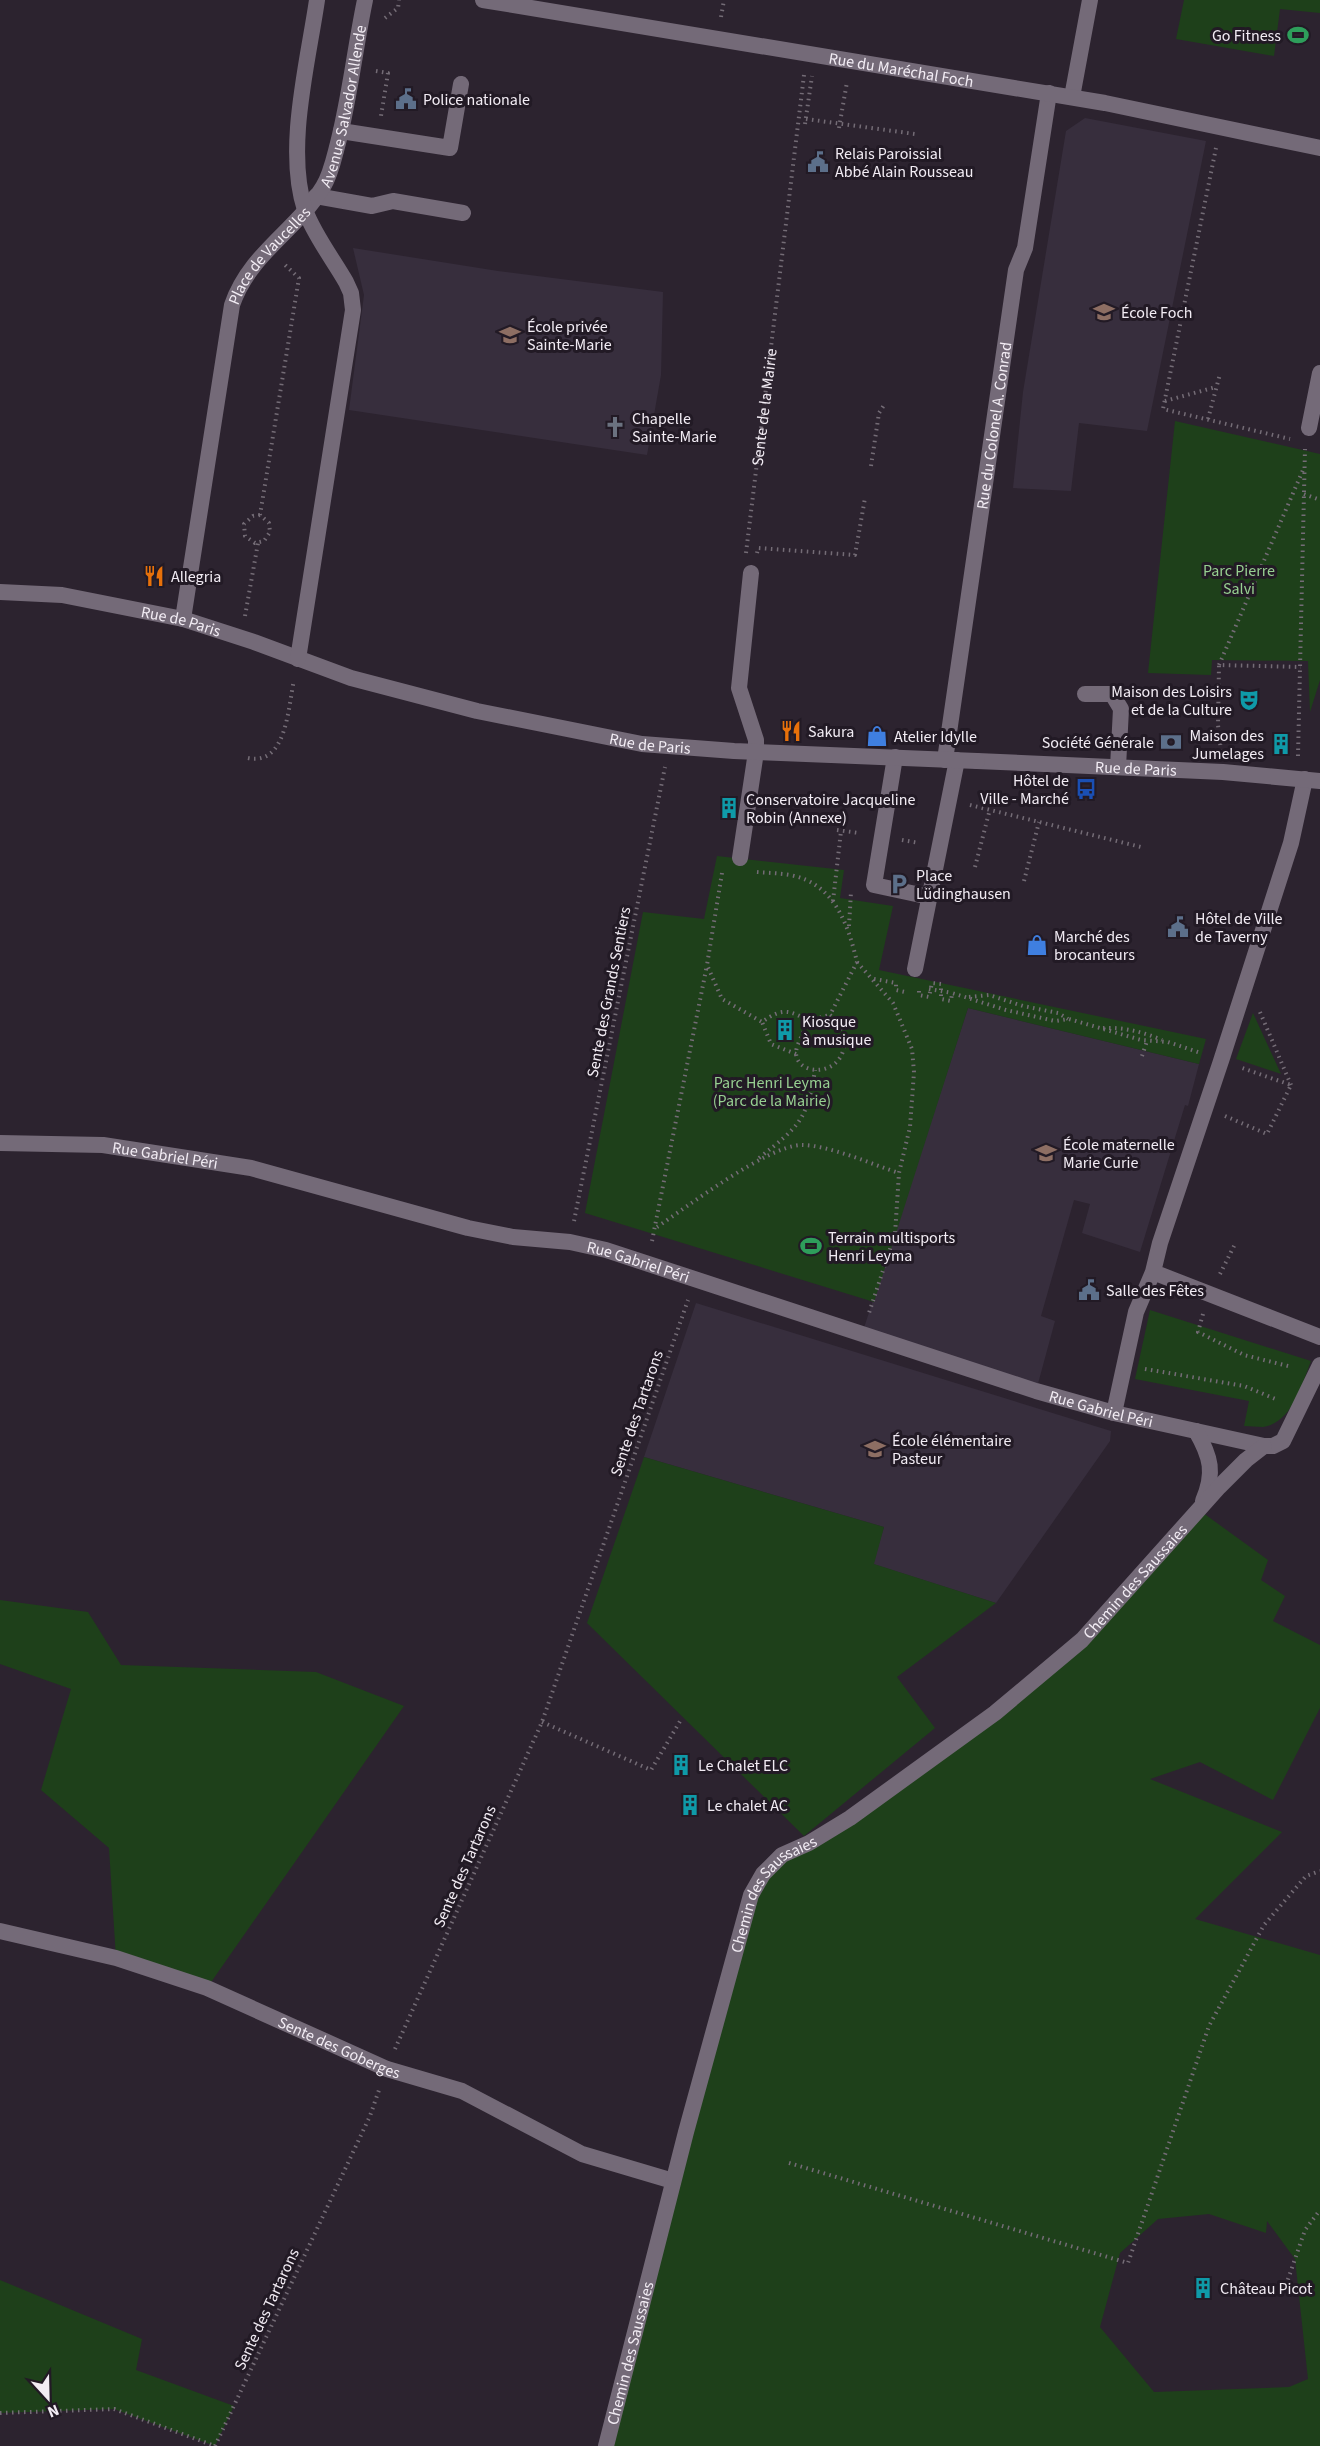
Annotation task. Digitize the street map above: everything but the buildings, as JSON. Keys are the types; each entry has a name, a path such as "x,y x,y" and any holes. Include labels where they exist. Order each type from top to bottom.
{"street":[{"name":"Avenue Salvador Allende","path":"305,210 297,162 298,125 317,0"},
{"name":"Avenue Salvador Allende","path":"305,210 316,196 332,166 341,132 365,0"},
{"name":"Rue du Maréchal Foch","path":"483,0 1072,97 1320,148"},
{"path":"1072,97 1090,0"},
{"path":"341,132 450,148 460,84"},
{"name":"Rue du Colonel A. Conrad","path":"912,976 949,799 951,760 1016,270 1024,248 1049,93"},
{"path":"316,196 372,206 393,201 463,213"},
{"name":"Place de Vaucelles","path":"183,619 232,305 239,284 305,210 349,288 353,310 298,659"},
{"path":"1307,436 1320,373"},
{"path":"740,864 756,752 756,740 739,688 751,573"},
{"name":"Rue de Paris","path":"0,592 62,596 183,619 351,678 477,711 642,744 756,752 1223,772 1307,779"},
{"path":"1085,694 1112,694 1121,709 1118,767"},
{"path":"895,758 874,885 930,897"},
{"path":"1114,1413 1136,1312 1153,1272 1247,981 1291,843 1307,779"},
{"name":"Rue Gabriel Péri","path":"0,1143 103,1145 229,1164 251,1168 468,1228 513,1237 570,1242 696,1279 1036,1390 1114,1413 1264,1446"},
{"path":"1153,1272 1320,1337"},
{"name":"Chemin des Saussaies","path":"606,2446 673,2181 752,1895 763,1874 782,1855 809,1843 850,1818 995,1713 1082,1640 1240,1466 1264,1446 1273,1446 1283,1441 1320,1365"},
{"name":"Chemin des Saussaies","path":"1196,1431 1207,1450 1212,1474 1199,1510"},
{"name":"Sente des Goberges","path":"0,1931 116,1958 207,1988 387,2068 462,2091 582,2154 673,2181"}],"path":[{"path":"811,54 806,122 915,134"},
{"name":"Sente de la Mairie","path":"751,573 743,572 796,135 811,54"},
{"path":"840,126 850,61"},
{"path":"375,71 388,73 378,137"},
{"path":"1220,128 1163,409 1295,440"},
{"path":"260,514 299,278 269,249"},
{"path":"1208,419 1220,374"},
{"path":"1165,401 1216,387"},
{"path":"871,466 879,412 884,405"},
{"path":"1307,436 1304,468 1301,667 1307,779"},
{"path":"1223,772 1218,725 1219,665 1304,468"},
{"path":"1304,494 1320,500"},
{"path":"751,573 755,574 758,548 855,555 865,498"},
{"path":"260,514 269,522 270,532 264,541 258,543 247,538 244,528 246,521 260,514"},
{"path":"241,638 258,543"},
{"path":"248,758 263,758 272,754 279,746 298,659"},
{"path":"1219,665 1301,667"},
{"name":"Sente des Grands Sentiers","path":"570,1242 669,747"},
{"path":"949,799 1141,847"},
{"path":"975,867 990,809"},
{"path":"1024,881 1039,822"},
{"path":"833,901 841,831"},
{"path":"645,1263 656,1227 723,870 740,864 810,881 833,901 849,928 857,962 893,1003 912,1048 914,1094 910,1128 899,1173 895,1234 862,1334"},
{"path":"830,1015 839,1022 845,1045 835,1066 815,1070 800,1064 796,1054 805,1029 811,1022 830,1015 857,962"},
{"path":"707,965 722,999 762,1022 771,1044 796,1054"},
{"path":"874,979 896,983 896,990 906,992 912,976"},
{"path":"1247,981 1292,1085"},
{"path":"920,987 919,995 929,997 932,983 941,984 941,999 951,1001 952,993 1006,1010 1055,1021 1069,1019"},
{"path":"966,997 988,995 1023,1006 1058,1013 1069,1019 1147,1041 1168,1042"},
{"path":"762,1022 773,1014 787,1010 811,1022"},
{"path":"1100,1028 1117,1027 1144,1033 1222,1058 1292,1085"},
{"path":"1142,1056 1147,1041"},
{"path":"752,1164 802,1120 810,1100 815,1070"},
{"path":"1205,1107 1267,1134 1292,1085"},
{"path":"656,1227 752,1164 774,1153 800,1145 862,1160 899,1173"},
{"path":"1236,1242 1209,1295 1198,1332 1244,1355 1293,1365 1289,1374"},
{"name":"Sente des Tartarons","path":"215,2446 370,2116 387,2068 542,1722 696,1279"},
{"path":"1123,1370 1145,1369 1244,1386 1279,1400 1282,1392"},
{"path":"542,1722 651,1770 682,1718"},
{"path":"789,2163 1128,2263 1209,2026 1264,1925 1306,1876 1320,1871"},
{"path":"1284,2291 1305,2230 1320,2210"},
{"path":"0,2413 114,2409 215,2446"}],"shaded area":[{"name":"École Foch","path":"1085,118 1206,141 1147,431 1079,423 1071,491 1013,488 1023,392 1066,131"},
{"name":"École privée Sainte-Marie","path":"353,248 498,271 663,292 661,375 647,455 349,410 364,295"},
{"name":"École maternelle Marie Curie","path":"968,1008 1199,1064 1188,1106 1185,1105 1140,1252 1082,1233 1090,1204 1074,1200 1041,1316 1055,1321 1036,1391 862,1334"},
{"name":"École élémentaire Pasteur","path":"696,1303 1111,1431 1110,1441 996,1603 873,1564 884,1527 644,1457"}],"green space":[{"path":"1184,0 1320,0 1320,13 1280,9 1274,56 1176,39"},
{"name":"Parc Pierre Salvi","path":"1175,421 1320,454 1320,680 1310,712 1308,661 1212,660 1211,675 1148,673"},
{"name":"Parc Henri Leyma (Parc de la Mairie)","path":"717,856 844,870 840,898 893,906 879,970 1206,1039 1199,1064 968,1008 874,1302 585,1213 643,912 704,919"},
{"path":"1253,1013 1281,1074 1236,1059"},
{"path":"1150,1310 1311,1361 1300,1391 1289,1410 1273,1424 1263,1427 1244,1426 1249,1401 1135,1379"},
{"path":"644,1457 884,1527 874,1564 996,1603 897,1677 935,1728 804,1836 587,1623"},
{"path":"1199,1510 1268,1560 1261,1580 1285,1596 1273,1621 1320,1645 1320,1708 1273,1800 1200,1762 1150,1779 1282,1832 1195,1919 1320,1955 1320,2446 606,2446 763,1874 809,1843 1082,1640","holes":["1209,2214 1266,2233 1267,2221 1295,2259 1308,2379 1289,2387 1154,2392 1100,2327 1120,2253 1158,2219"]},
{"path":"0,1600 88,1612 121,1665 316,1672 404,1706 207,1988 116,1958 109,1848 41,1790 71,1689 0,1664"},
{"path":"0,2280 142,2339 136,2370 234,2406 215,2446 114,2409 0,2413"}],"place":[{"name":"Go Fitness","path":"1298,35"},
{"name":"Police nationale","path":"406,99"},
{"name":"Relais Paroissial Abbé Alain Rousseau","path":"818,162"},
{"name":"École Foch","path":"1104,312"},
{"name":"École privée Sainte-Marie","path":"510,335"},
{"name":"Chapelle Sainte-Marie","path":"615,427"},
{"name":"Allegria","path":"154,576"},
{"name":"Maison des Loisirs et de la Culture","path":"1249,700"},
{"name":"Sakura","path":"791,731"},
{"name":"Atelier Idylle","path":"877,736"},
{"name":"Société Générale","path":"1171,742"},
{"name":"Maison des Jumelages","path":"1281,744"},
{"name":"Hôtel de Ville - Marché","path":"1086,789"},
{"name":"Conservatoire Jacqueline Robin (Annexe)","path":"729,808"},
{"name":"Place Lüdinghausen","path":"899,884"},
{"name":"Hôtel de Ville de Taverny","path":"1178,927"},
{"name":"Marché des brocanteurs","path":"1037,945"},
{"name":"Kiosque à musique","path":"785,1030"},
{"name":"École maternelle Marie Curie","path":"1046,1153"},
{"name":"Terrain multisports Henri Leyma","path":"811,1246"},
{"name":"Salle des Fêtes","path":"1089,1290"},
{"name":"École élémentaire Pasteur","path":"875,1449"},
{"name":"Le Chalet ELC","path":"681,1765"},
{"name":"Le chalet AC","path":"690,1805"},
{"name":"Château Picot","path":"1203,2288"}]}
